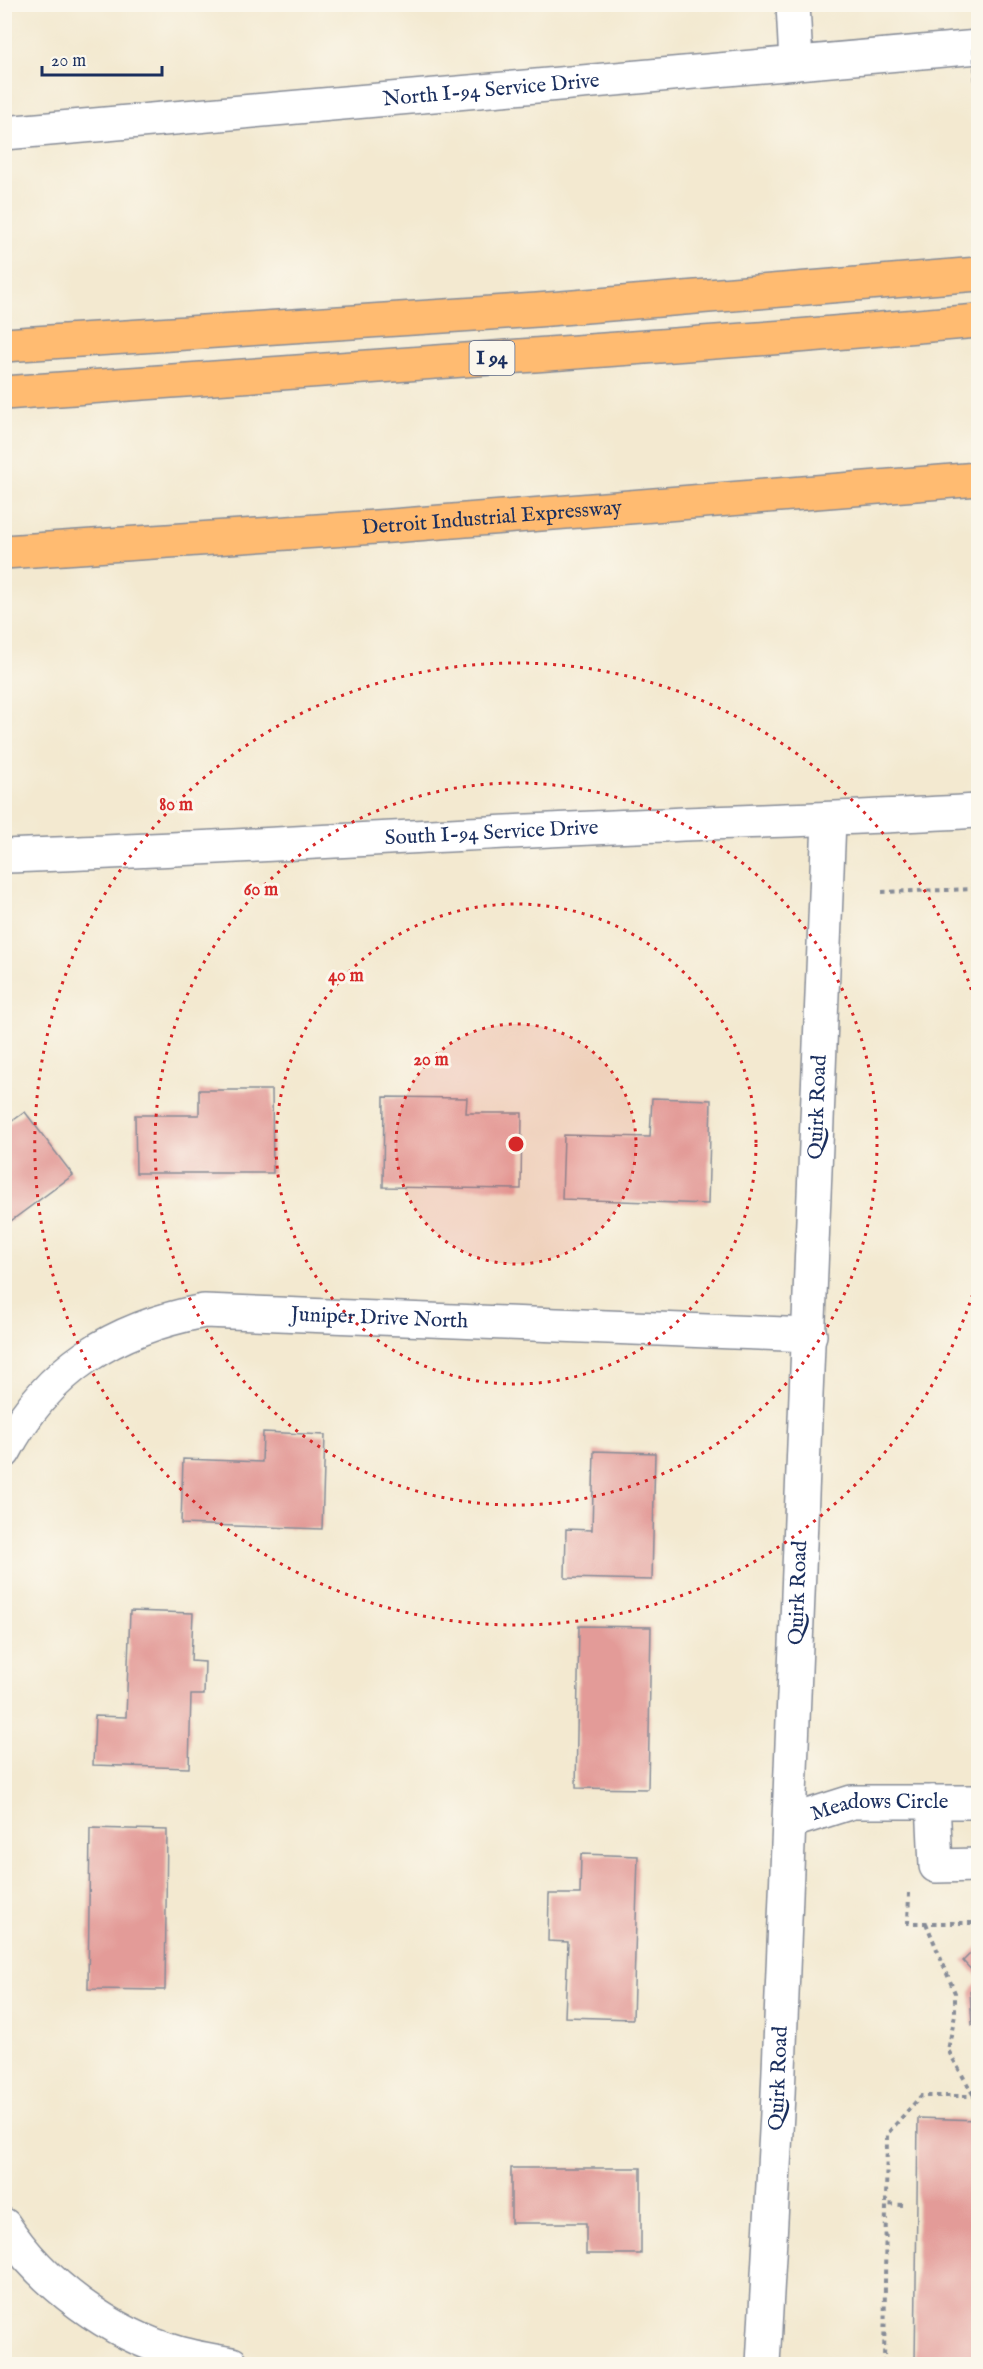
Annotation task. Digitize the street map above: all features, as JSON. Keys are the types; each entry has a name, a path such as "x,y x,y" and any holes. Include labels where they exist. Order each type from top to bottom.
{"highway":[{"name":"I 94","path":"4,345 537,310 978,274"},
{"name":"I 94","path":"4,393 761,339 978,321"},
{"name":"Detroit Industrial Expressway","path":"4,552 391,526 978,479"},
{"path":"789,495 978,499"}],"street":[{"path":"794,4 796,63"},
{"name":"North I-94 Service Drive","path":"4,133 978,47"},
{"name":"South I-94 Service Drive","path":"4,856 155,851 635,826 830,820 978,811"},
{"name":"Quirk Road","path":"763,2364 778,2096 830,820"},
{"name":"Juniper Drive North","path":"4,1452 14,1432 48,1388 82,1359 110,1341 141,1327 172,1317 204,1311 810,1335"},
{"name":"Meadows Circle","path":"789,1822 852,1802 976,1802"},
{"path":"933,1802 936,1866 978,1865"},
{"path":"4,2225 45,2274 84,2307 128,2333 178,2353 232,2364"}],"path":[{"path":"973,4 978,161"},
{"path":"882,891 978,889"},
{"path":"909,1883 908,1923 978,1923"},
{"path":"926,1923 954,1993 954,2015 948,2050 976,2096"},
{"path":"884,2364 886,2134 921,2096 976,2096"},
{"path":"886,2204 903,2205"}],"building":[{"path":"199,1090 272,1090 273,1173 136,1173 135,1115 199,1115"},
{"path":"384,1097 467,1098 466,1113 522,1113 521,1189 383,1187"},
{"path":"652,1098 711,1100 708,1204 562,1199 564,1135 650,1137"},
{"path":"25,1112 73,1175 4,1226 4,1127"},
{"path":"263,1432 325,1435 322,1529 181,1524 183,1459 262,1462"},
{"path":"594,1451 655,1453 652,1580 565,1578 566,1529 592,1530"},
{"path":"130,1611 193,1613 191,1661 205,1662 204,1695 191,1695 189,1768 93,1765 95,1716 126,1717"},
{"path":"579,1626 651,1627 648,1789 576,1788"},
{"path":"90,1828 167,1830 165,1990 88,1989"},
{"path":"581,1854 638,1856 633,2019 565,2017 568,1942 548,1941 549,1894 580,1894"},
{"path":"978,1946 978,1977 963,1961"},
{"path":"978,1981 978,2026 972,2025 970,1991"},
{"path":"918,2118 978,2120 978,2364 915,2364"},
{"path":"511,2168 641,2168 641,2254 586,2254 586,2223 511,2223"}]}
